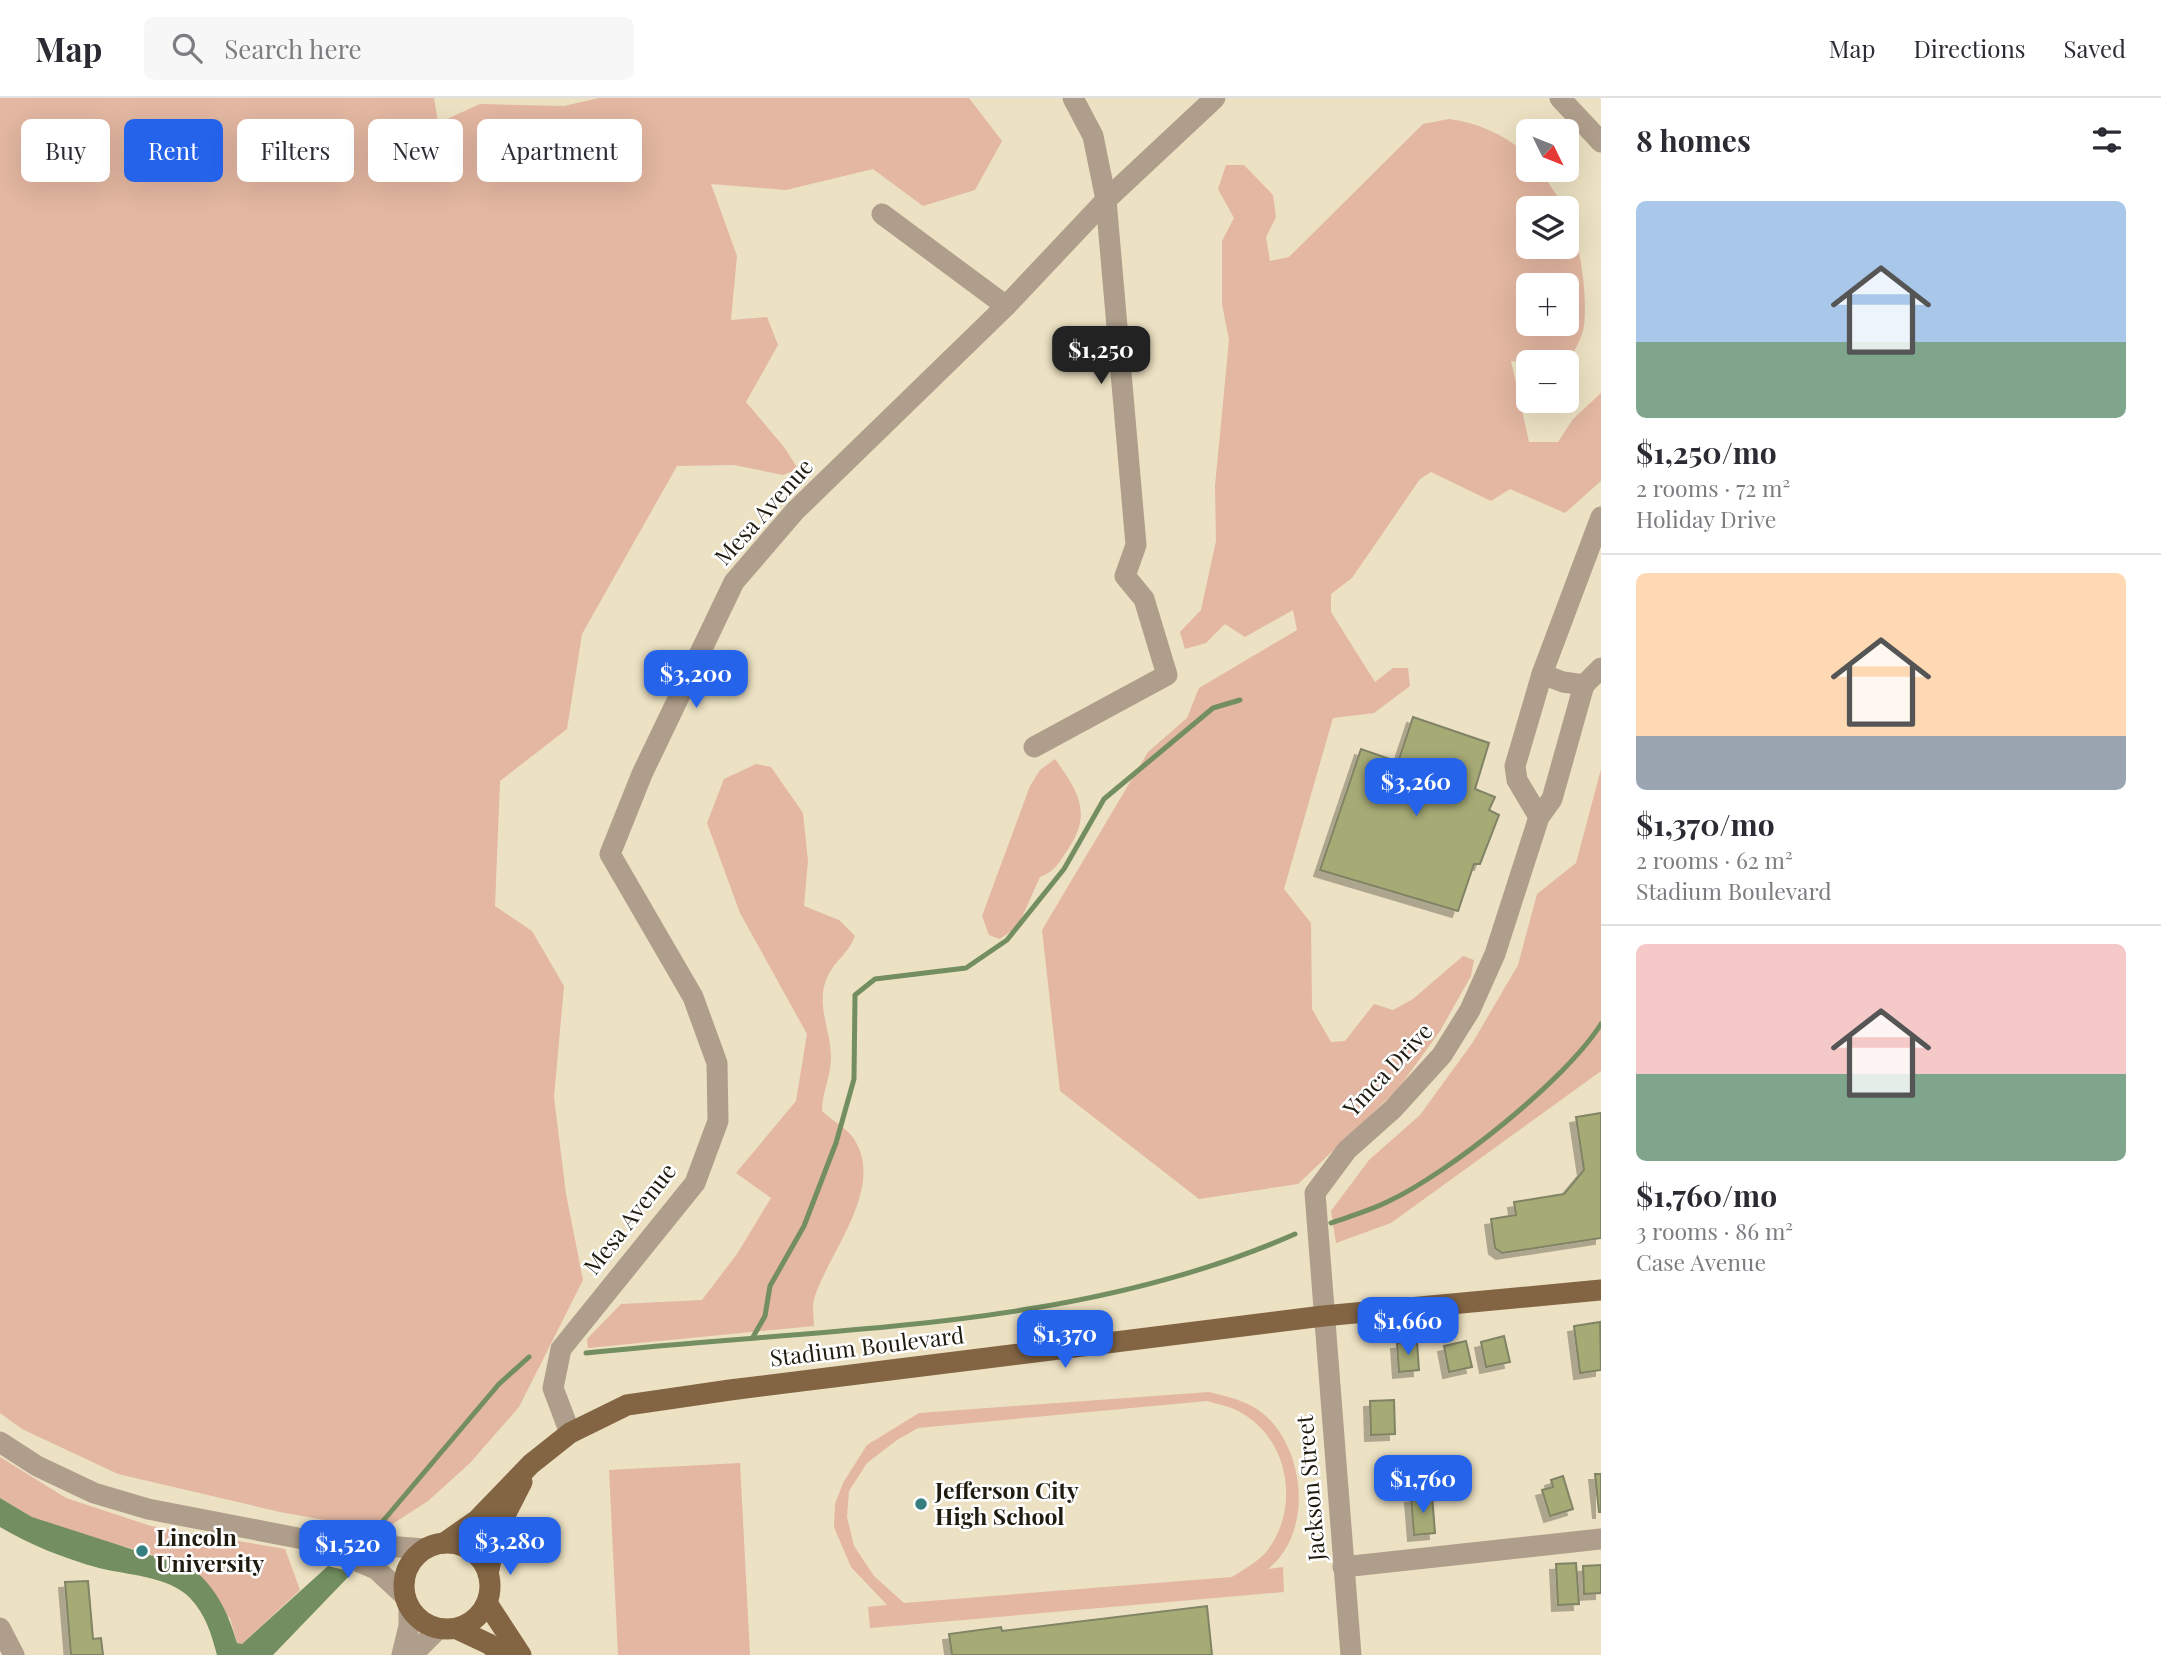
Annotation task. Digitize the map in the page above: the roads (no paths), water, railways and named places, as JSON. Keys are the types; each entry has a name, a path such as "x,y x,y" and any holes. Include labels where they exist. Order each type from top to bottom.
{"main road":[{"name":"Stadium Boulevard","path":"434,1546 477,1520 531,1464 570,1433 599,1416 657,1399 1323,1316 1601,1290"},
{"name":"Stadium Boulevard","path":"488,1574 497,1531 531,1464"},
{"path":"447,1629 479,1615 487,1603 488,1574 482,1561 459,1544 434,1546 408,1566 406,1602 419,1620 489,1644 503,1655"},
{"path":"487,1603 521,1655"}],"street":[{"path":"1034,747 1167,675 1144,599 1125,576 1136,545 1105,200 1093,136 1073,98"},
{"name":"Mesa Avenue","path":"570,1433 554,1388 561,1349 695,1183 718,1121 716,1063 693,997 610,854 642,774 734,582 795,511 1006,306 1105,200 1215,98"},
{"path":"1560,98 1601,142"},
{"path":"882,214 1006,306"},
{"path":"1539,817 1517,780 1515,765 1542,674 1601,517"},
{"path":"1542,674 1563,682 1584,685 1601,668"},
{"name":"Ymca Drive","path":"1323,1316 1315,1194 1347,1150 1393,1109 1442,1055 1470,1010 1495,954 1539,817 1552,799 1584,685"},
{"name":"Jackson Street","path":"1323,1316 1351,1655"},
{"path":"0,1442 37,1466 94,1493 148,1510 308,1540 434,1546"},
{"path":"1343,1567 1601,1539"},
{"path":"308,1540 376,1569 406,1602 409,1626 402,1655"},
{"path":"0,1628 14,1655"},
{"path":"412,1655 447,1629"}],"waterway":[{"path":"753,1337 765,1316 770,1286 804,1226 836,1143 854,1079 855,995 875,979 966,968 1007,940 1064,869 1104,799 1213,708 1240,700"},
{"path":"1331,1223 1380,1205 1412,1189 1472,1148 1534,1098 1584,1047 1601,1024"},
{"path":"586,1353 856,1330 1036,1308 1124,1290 1211,1266 1295,1234"},
{"path":"383,1521 499,1384 529,1357"}],"place":[{"name":"Jefferson City High School","path":"921,1504"},
{"name":"Lincoln University","path":"142,1551"}]}
